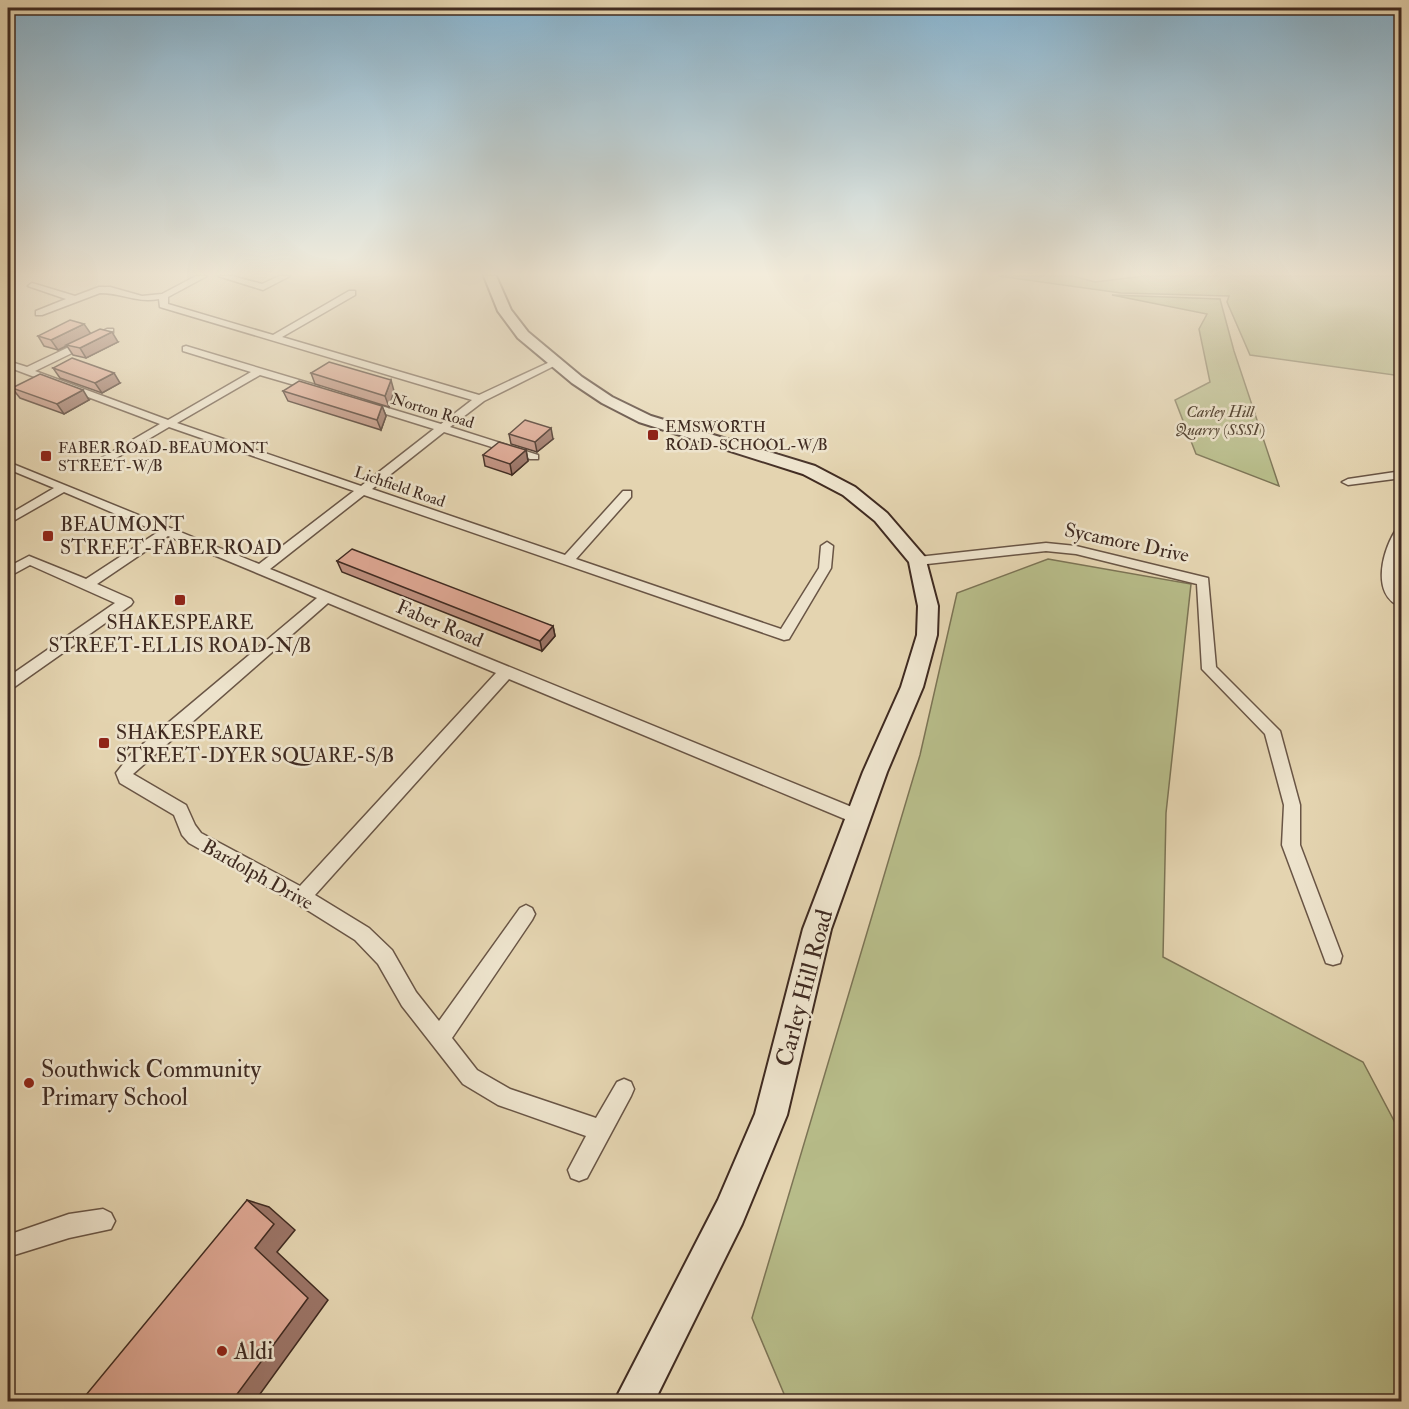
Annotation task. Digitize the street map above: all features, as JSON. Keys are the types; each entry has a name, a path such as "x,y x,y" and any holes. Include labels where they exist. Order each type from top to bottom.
{"street":[{"path":"27,371 88,342"},
{"path":"287,342 480,399"},
{"path":"533,342 555,363 607,400 645,419 803,468 849,490 881,517 918,561"},
{"path":"186,350 327,392"},
{"path":"260,570 480,399 555,363"},
{"name":"Lichfield Road","path":"8,364 168,423 784,635 825,568 827,546"},
{"path":"90,469 259,371"},
{"name":"Norton Road","path":"354,400 534,457"},
{"name":"Faber Road","path":"8,465 858,817"},
{"path":"1348,482 1401,474"},
{"path":"8,520 63,488"},
{"path":"569,560 627,494"},
{"path":"1401,530 1394,539 1390,553 1390,586 1401,602"},
{"path":"87,585 166,532"},
{"name":"Sycamore Drive","path":"918,561 1046,547 1076,550 1203,581 1209,669 1272,731 1292,805 1291,845 1333,956"},
{"path":"8,573 29,560 126,602 8,684"},
{"name":"Carley Hill Road","path":"633,1401 730,1212 771,1115 817,929 858,817 912,687 927,635 928,606 918,561"},
{"name":"Bardolph Drive","path":"327,597 136,759 124,773 132,783 180,810 188,830 195,838 302,897 362,934 385,957 409,999 470,1077 505,1098 600,1130"},
{"path":"302,897 506,672"},
{"path":"440,1039 526,914"},
{"path":"579,1170 624,1089"},
{"path":"8,1246 69,1226 103,1221"}],"green space":[{"name":"Carley Hill Quarry (SSSI)","path":"1202,342 1232,342 1279,486 1196,454 1175,400 1210,382"},
{"path":"1244,342 1401,342 1401,376 1250,355"},
{"path":"1048,559 1191,584 1166,813 1163,957 1363,1062 1401,1134 1401,1401 787,1401 752,1318 920,755 957,593"}],"building":[{"path":"73,342 92,342 80,348 66,345"},
{"path":"72,358 114,373 95,383 53,368"},
{"path":"329,362 391,380 385,396 311,373"},
{"path":"40,374 83,390 57,404 12,388"},
{"path":"299,381 382,406 377,420 283,391"},
{"path":"525,420 551,428 535,442 509,434"},
{"path":"499,442 526,450 510,464 483,455"},
{"path":"352,549 553,626 540,641 337,561"},
{"name":"Aldi","path":"247,1200 274,1224 255,1248 308,1298 232,1401 81,1401"}],"place":[{"name":"EMSWORTH ROAD-SCHOOL-W/B","path":"653,435"},
{"name":"FABER ROAD-BEAUMONT STREET-W/B","path":"46,456"},
{"name":"BEAUMONT STREET-FABER ROAD","path":"48,536"},
{"name":"SHAKESPEARE STREET-ELLIS ROAD-N/B","path":"180,600"},
{"name":"SHAKESPEARE STREET-DYER SQUARE-S/B","path":"104,743"},
{"name":"Southwick Community Primary School","path":"29,1083"},
{"name":"Aldi","path":"222,1351"}]}
